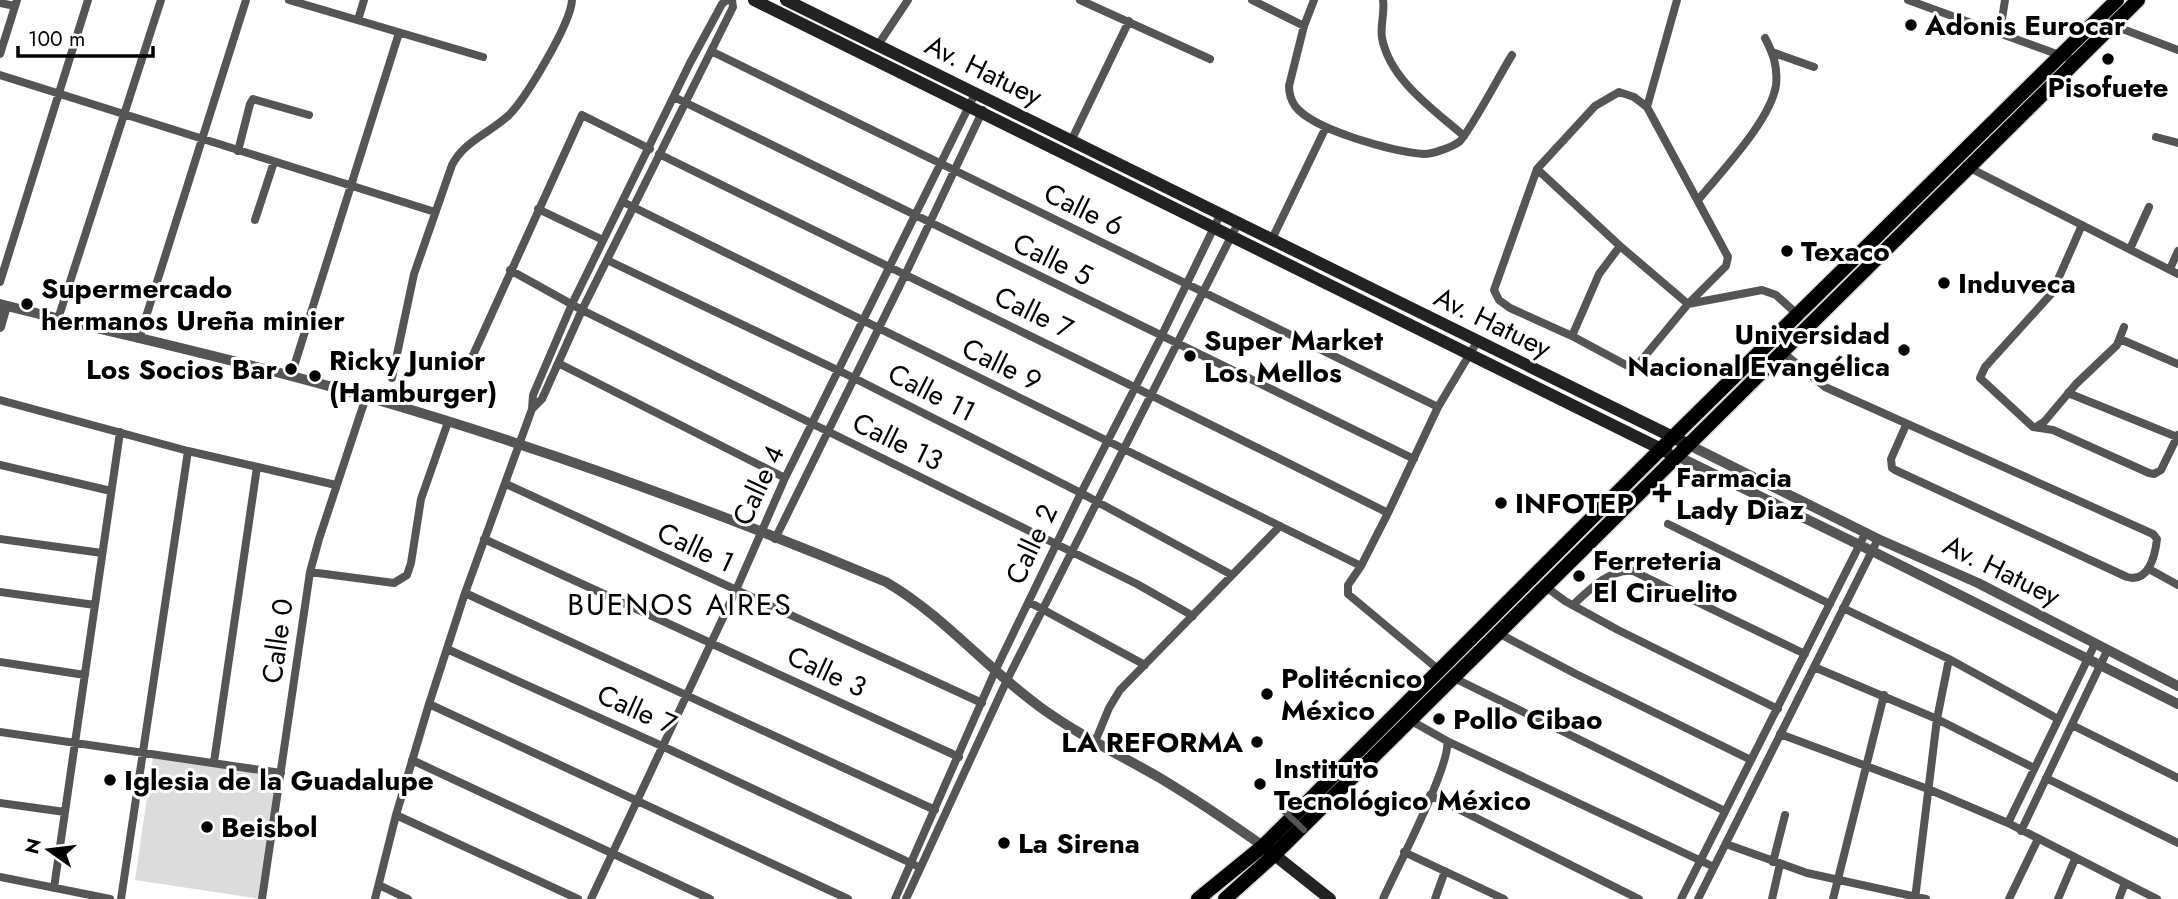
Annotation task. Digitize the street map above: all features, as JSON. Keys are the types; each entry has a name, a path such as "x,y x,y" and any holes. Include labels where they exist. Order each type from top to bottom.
{"highway":[{"path":"1225,899 1269,850 1445,674 1661,449 2117,0"},
{"path":"1445,674 1497,632 1546,587 2138,0"},
{"path":"1198,899 1269,850"}],"main road":[{"name":"Av. Hatuey","path":"754,0 972,99"},
{"name":"Av. Hatuey","path":"786,0 878,45 972,99 1215,228 1677,456"},
{"name":"Av. Hatuey","path":"985,106 1072,139 1689,444"},
{"path":"1269,850 1329,899"}],"street":[{"path":"0,282 88,0"},
{"path":"58,319 161,0"},
{"path":"139,339 246,0"},
{"path":"289,0 483,57"},
{"path":"358,20 364,0"},
{"path":"392,378 414,274 457,155 510,113 527,91 569,18 572,0"},
{"path":"375,899 429,704 465,593 532,409 533,395 603,240 722,4 727,0"},
{"path":"532,409 542,399 582,310 733,7 733,0"},
{"path":"878,45 908,0"},
{"path":"1080,0 1210,59"},
{"path":"1252,0 1304,26"},
{"path":"1314,0 1304,26 1289,86 1289,94 1295,106 1305,116 1326,127 1390,149 1427,154 1460,141 1512,55"},
{"path":"1382,0 1382,39 1397,73 1464,136"},
{"path":"1647,107 1677,0"},
{"path":"1908,0 2076,61"},
{"path":"2000,32 2005,0"},
{"path":"0,4 16,3 0,54"},
{"path":"1072,139 1129,22"},
{"path":"2112,25 2178,50"},
{"path":"291,376 399,33"},
{"path":"1698,200 1737,153 1772,99 1776,77 1772,52 1765,38"},
{"name":"Calle 6","path":"711,51 1438,407"},
{"path":"1772,52 1814,67"},
{"path":"0,75 435,212"},
{"path":"1619,92 1634,97 1647,107 1726,252 1728,262 1634,366 1626,365 1573,336 1505,305 1495,294 1494,285 1537,169 1595,106 1619,92"},
{"name":"Calle 5","path":"674,97 1414,459"},
{"path":"237,151 253,99 309,115"},
{"name":"Calle 4","path":"591,899 712,643 785,478 972,99"},
{"name":"Calle 4","path":"775,539 985,106"},
{"path":"468,364 582,115 650,149"},
{"path":"1272,239 1326,127"},
{"path":"2156,137 2178,143"},
{"name":"Calle 7","path":"659,154 888,268 1135,385 1388,513"},
{"path":"1954,159 2174,272 2178,251"},
{"path":"255,220 274,162"},
{"path":"1537,169 1688,304"},
{"name":"Calle 9","path":"622,202 1361,566"},
{"path":"2130,250 2149,208"},
{"path":"538,209 603,240"},
{"name":"Calle 2","path":"895,899 996,669 1080,493 1221,214"},
{"name":"Calle 2","path":"906,899 1007,680 1238,223"},
{"path":"2068,393 2178,436 2163,467 2158,473 2149,473 2053,430 2029,425 1983,383 1980,376 1985,367 2052,293 2082,225"},
{"path":"1573,336 1600,275 1620,246"},
{"name":"Calle 11","path":"607,260 854,378 1080,493 1232,575"},
{"name":"Calle 13","path":"510,270 582,310 1137,584 1193,616"},
{"path":"1688,304 1762,290 1776,295 1797,314"},
{"path":"0,327 3,305 366,397 520,444 654,492 863,573 896,588 953,630 1042,709 1174,787 1269,850"},
{"path":"2036,427 2044,422 2120,339 2124,327"},
{"path":"2120,339 2178,364"},
{"path":"1477,341 1438,407 1388,513 1361,566 1348,585 1348,594 1445,674 1725,811"},
{"path":"1770,341 1825,387 2153,534 2157,539 2148,569 2143,576 2136,579 2127,578 1895,470 1891,459 1906,425"},
{"path":"558,363 785,478"},
{"name":"Calle 0","path":"262,899 310,572 366,397"},
{"path":"0,400 188,450 336,485"},
{"path":"310,572 394,583 407,575 421,499 448,422"},
{"path":"54,888 120,432"},
{"name":"Av. Hatuey","path":"1689,444 1878,539 1978,583 2178,686"},
{"path":"121,899 145,753 188,450"},
{"name":"Av. Hatuey","path":"1677,456 2178,704"},
{"path":"0,465 111,491"},
{"path":"214,762 257,467"},
{"name":"Calle 1","path":"506,484 982,703"},
{"path":"1668,524 1830,604"},
{"path":"1095,741 1117,694 1280,526"},
{"path":"1681,899 1866,532"},
{"path":"0,539 102,553"},
{"name":"Calle 3","path":"484,539 959,757"},
{"path":"1698,899 1878,539"},
{"path":"2148,569 2178,585"},
{"path":"1573,605 1595,586 1616,573 1633,571 1805,654"},
{"path":"1546,587 1573,605 1778,709"},
{"path":"0,592 95,605"},
{"path":"465,593 935,810"},
{"path":"1029,602 1145,666"},
{"path":"1843,608 1949,659 2058,719"},
{"path":"1497,632 1751,760"},
{"path":"2008,824 2095,644"},
{"name":"Calle 7","path":"447,649 920,867"},
{"path":"2021,831 2107,651"},
{"path":"1915,898 1937,719 1949,659"},
{"path":"0,662 85,675"},
{"path":"1814,667 1937,719 2034,768"},
{"path":"1833,899 1884,695"},
{"path":"429,704 848,899"},
{"path":"1403,715 1447,741 1714,867"},
{"path":"2072,725 2178,778"},
{"path":"972,726 983,732"},
{"path":"0,732 281,773"},
{"path":"1780,734 1928,789 2008,824 2157,899"},
{"path":"1382,899 1447,756 1447,741"},
{"path":"412,760 710,899"},
{"path":"2046,778 2178,843"},
{"path":"1430,795 1639,899"},
{"path":"0,803 65,811"},
{"path":"1285,812 1304,830"},
{"path":"1772,899 1785,815"},
{"path":"396,816 578,899"},
{"path":"2010,899 2038,839"},
{"path":"1726,844 1777,863 1839,881 1926,899"},
{"path":"1404,852 1504,899"},
{"path":"2058,899 2075,859"},
{"path":"1435,899 1446,871"},
{"path":"0,877 110,899"},
{"path":"2119,899 2125,883"},
{"path":"379,885 408,899"}],"shaded area":[{"name":"Beisbol","path":"153,756 279,774 261,899 135,880"}],"place":[{"name":"Adonis Eurocar","path":"1911,25"},
{"name":"Pisofuete","path":"2108,59"},
{"name":"Texaco","path":"1787,251"},
{"name":"Induveca","path":"1944,283"},
{"name":"Supermercado hermanos Ureña minier","path":"27,304"},
{"name":"Universidad Nacional Evangélica","path":"1904,350"},
{"name":"Super Market Los Mellos","path":"1190,356"},
{"name":"Los Socios Bar","path":"291,369"},
{"name":"Ricky Junior (Hamburger)","path":"315,376"},
{"name":"Farmacia Lady Diaz","path":"1662,493"},
{"name":"INFOTEP","path":"1501,503"},
{"name":"Ferreteria El Ciruelito","path":"1579,576"},
{"name":"Politécnico México","path":"1267,694"},
{"name":"Pollo Cibao","path":"1439,719"},
{"name":"LA REFORMA","path":"1257,742"},
{"name":"Iglesia de la Guadalupe","path":"110,780"},
{"name":"Instituto Tecnológico México","path":"1260,784"},
{"name":"Beisbol","path":"207,827"},
{"name":"La Sirena","path":"1004,843"}],"district":[{"name":"BUENOS AIRES","path":"680,605"}]}
